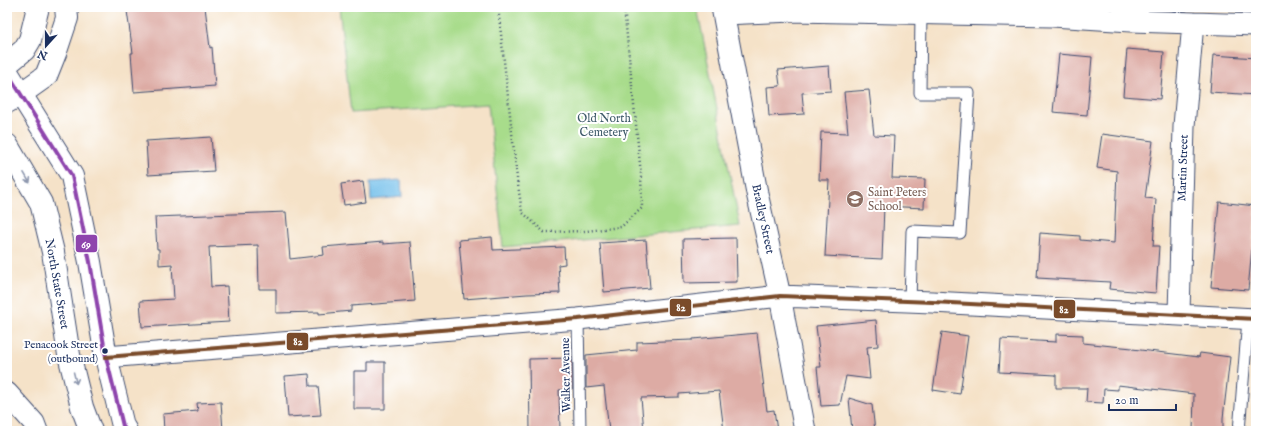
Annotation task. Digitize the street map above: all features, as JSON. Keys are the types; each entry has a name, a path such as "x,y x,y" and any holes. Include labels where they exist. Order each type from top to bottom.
{"main road":[{"path":"7,64 24,50 30,40 38,7"},
{"path":"14,98 46,76 67,18 66,7"},
{"path":"7,72 14,98 72,176 90,262 106,357 123,426 126,431"},
{"name":"North State Street","path":"7,145 41,203 53,252 70,355 82,407 90,431"}],"street":[{"path":"723,10 1052,16 1131,22 1256,24"},
{"name":"Bradley Street","path":"723,10 757,193 780,296 805,431"},
{"name":"Martin Street","path":"1179,314 1184,126 1193,23"},
{"path":"106,357 578,319 780,296 1179,314 1252,319"},
{"path":"7,393 34,423 37,431"}],"lane":[{"path":"910,302 912,231 960,233 969,93 920,93 921,13"},
{"name":"Walker Avenue","path":"578,319 580,431"},
{"path":"1239,431 1252,319"}],"path":[{"path":"498,7 522,212 544,232 586,231 621,227 642,208 641,174 624,7"}],"green space":[{"name":"Old North Cemetery","path":"339,7 697,7 740,226 503,247 488,104 351,113"}],"water":[{"path":"401,180 402,197 371,200 370,182"}],"building":[{"path":"160,7 205,7 210,48 212,47 215,86 134,92 131,53 133,53 127,11"},
{"path":"1127,49 1164,52 1160,99 1123,96"},
{"path":"1059,54 1092,57 1087,115 1053,112"},
{"path":"1213,55 1256,58 1256,95 1210,92"},
{"path":"829,66 831,91 802,93 804,114 769,116 767,87 780,86 778,70"},
{"path":"869,90 874,135 894,136 892,178 925,179 924,208 884,206 882,259 825,256 829,180 819,180 821,132 848,133 844,92"},
{"path":"1102,134 1153,141 1145,198 1156,199 1153,246 1159,246 1156,293 1109,289 1110,282 1037,278 1040,233 1080,236 1080,240 1114,243 1117,171 1097,168"},
{"path":"211,137 214,171 148,175 146,141"},
{"path":"363,181 366,202 344,205 341,184"},
{"path":"1219,202 1256,206 1248,290 1211,287"},
{"path":"286,212 290,259 324,255 323,247 383,242 383,244 410,242 415,301 351,306 351,311 319,314 319,312 276,313 276,289 259,289 258,245 209,247 211,287 227,286 229,322 142,327 140,301 174,299 172,264 159,265 159,249 157,249 155,217"},
{"path":"492,237 493,250 564,247 565,264 558,265 560,293 464,299 459,240"},
{"path":"736,238 737,282 684,283 683,239"},
{"path":"646,240 650,288 604,292 600,243"},
{"path":"876,320 878,346 867,347 870,379 846,376 840,405 821,406 817,367 821,367 816,326"},
{"path":"942,332 968,336 960,394 933,390"},
{"path":"757,333 767,411 774,410 777,431 724,431 719,391 679,394 679,397 641,398 644,431 609,431 604,386 586,388 586,355 637,350 637,342 693,340"},
{"path":"1056,334 1083,335 1083,343 1199,357 1200,353 1230,357 1223,418 1223,431 1193,431 1194,394 1118,385 1118,390 1104,389 1103,403 1086,402 1087,388 1056,388 1056,375 999,372 1001,339 1056,342"},
{"path":"572,358 572,389 559,390 560,431 530,431 529,359"},
{"path":"367,362 385,362 385,409 354,409 354,371 367,371"},
{"path":"309,374 310,386 318,386 321,415 288,417 285,376"},
{"path":"849,398 872,405 875,431 852,431"},
{"path":"221,402 223,431 164,431 163,414 198,411 197,403"}],"transit line":[{"name":"69","path":"7,72 72,176 90,262 106,357 123,426 126,431"},
{"name":"82","path":"106,357 578,319 780,296 932,302 1256,319"}],"place":[{"name":"Saint Peters School","path":"855,199"},
{"name":"Penacook Street (outbound)","path":"105,351"}]}
